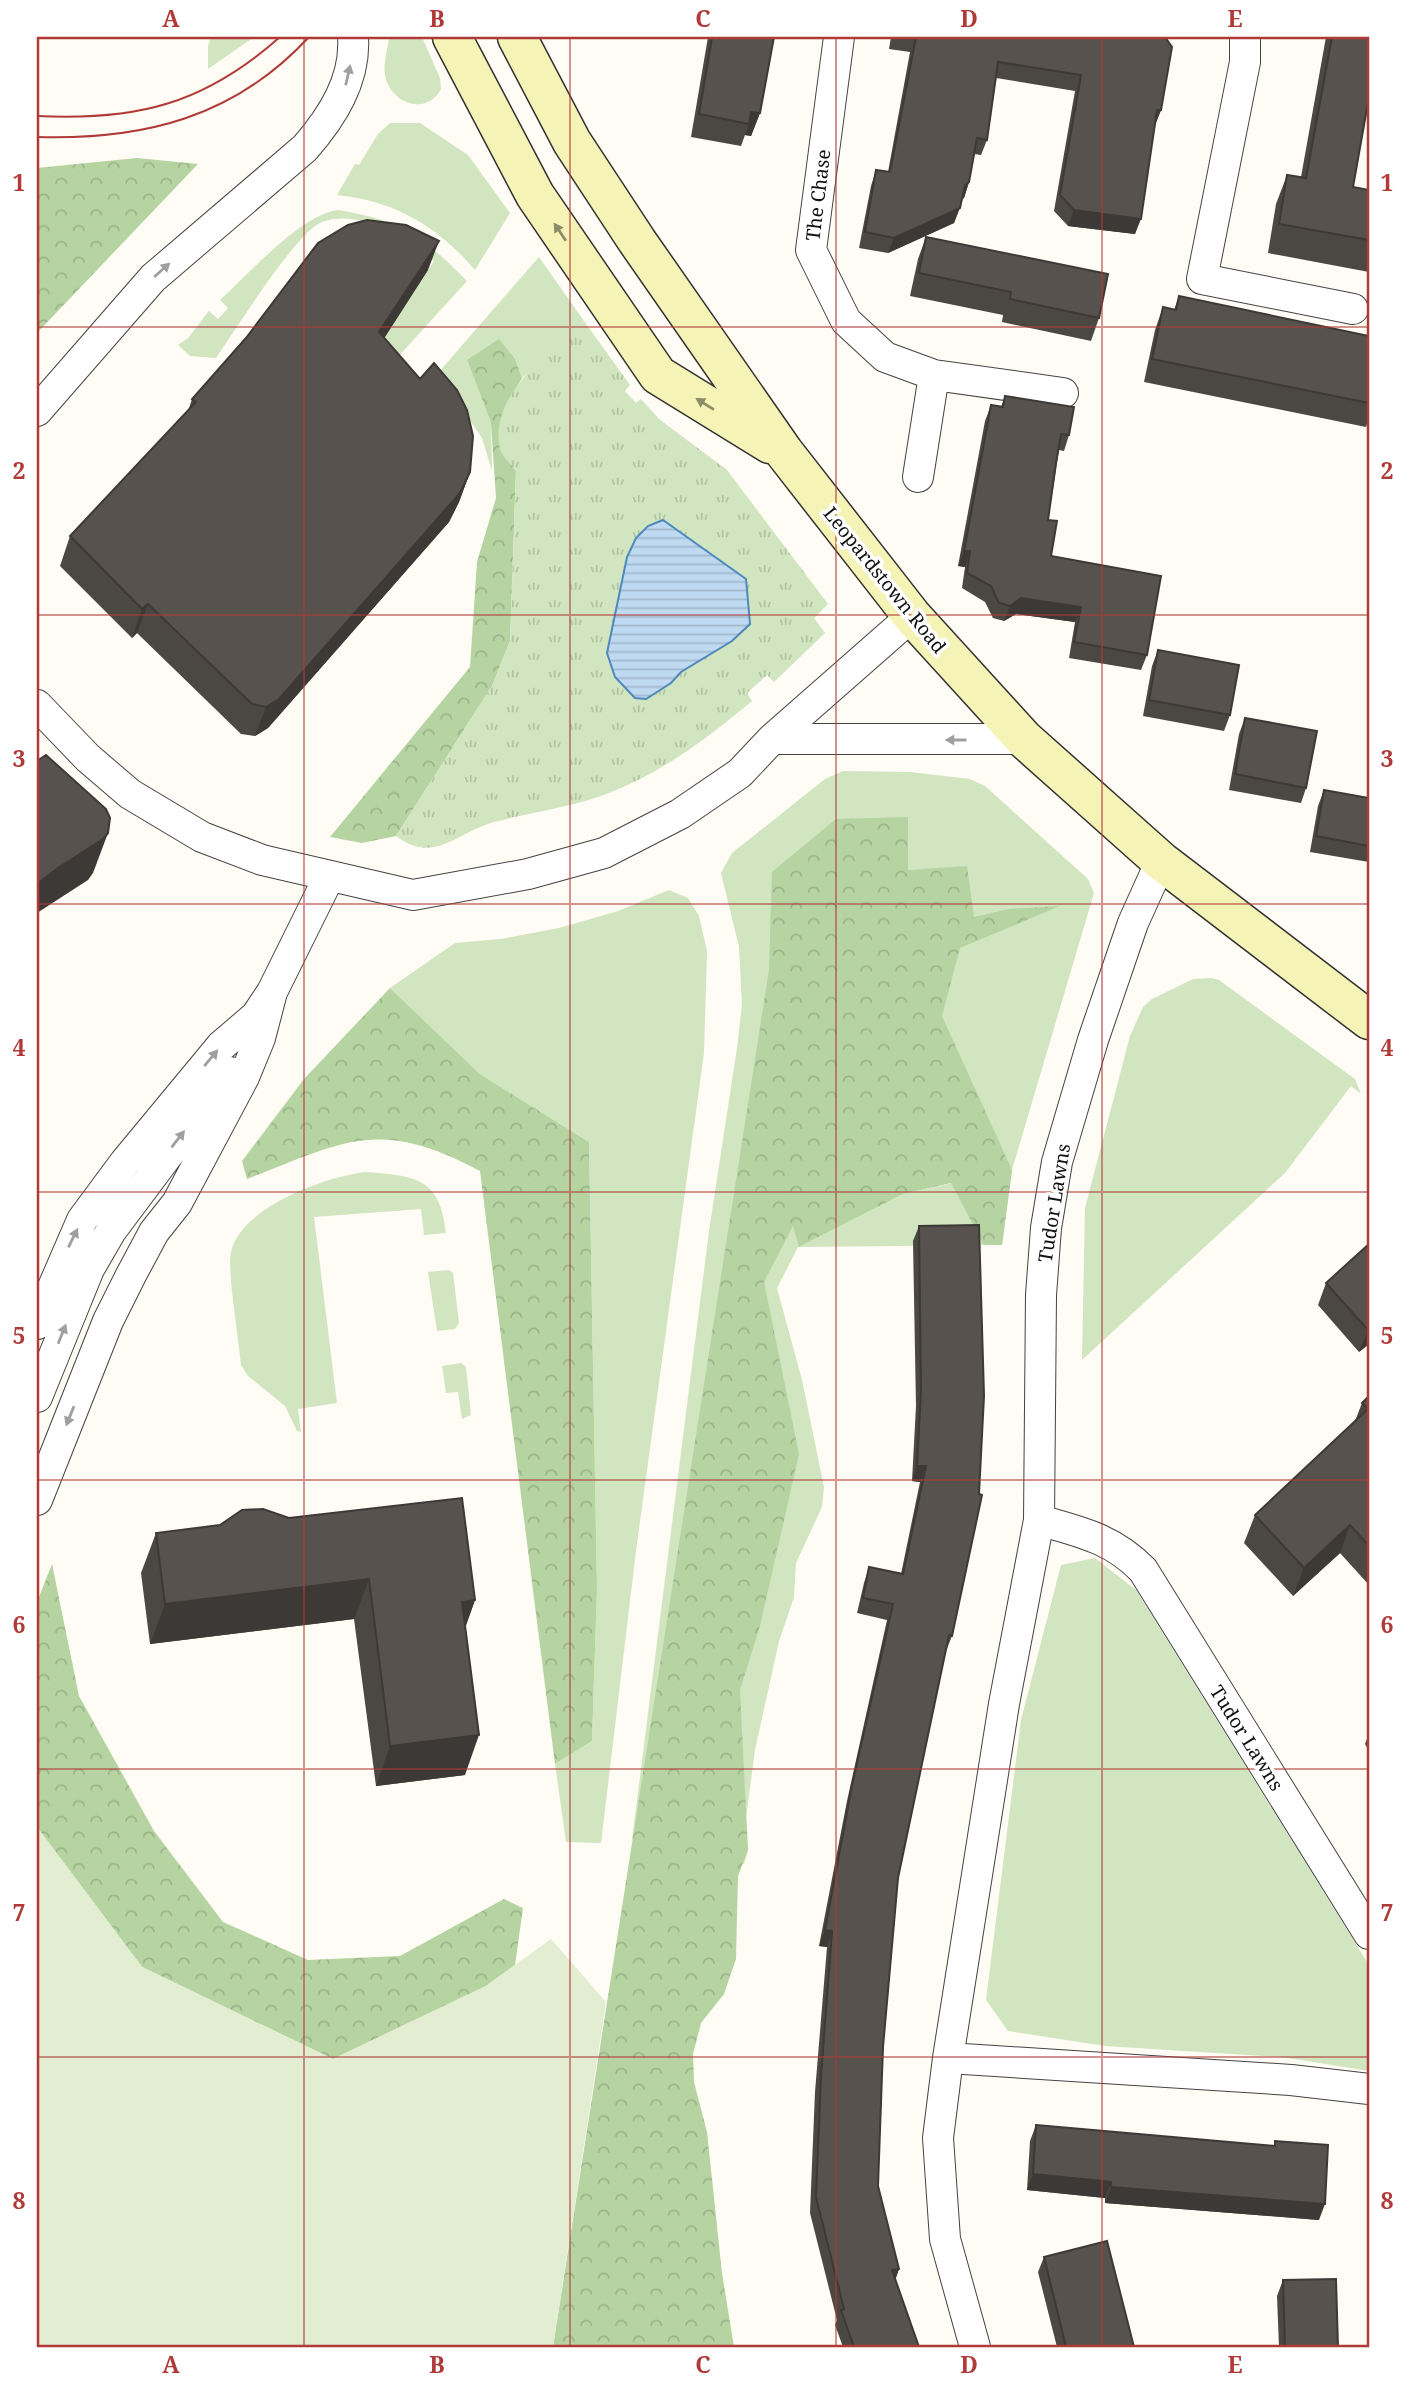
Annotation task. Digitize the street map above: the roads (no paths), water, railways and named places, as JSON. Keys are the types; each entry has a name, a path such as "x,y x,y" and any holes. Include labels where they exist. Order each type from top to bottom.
{"main road":[{"path":"452,37 535,195 658,375 784,452"},
{"name":"Leopardstown Road","path":"523,42 572,142 784,452 912,616 1024,739 1161,861 1369,1020"}],"street":[{"path":"37,411 153,278 295,157 322,128 345,87 354,49 353,37"},
{"name":"The Chase","path":"839,37 811,250 846,321 886,358 934,375 1063,393"},
{"path":"1245,37 1245,62 1202,279 1353,310"},
{"path":"918,477 934,375"},
{"path":"37,705 88,758 130,794 202,837 262,860 413,895 528,874 604,853 680,814 730,780 772,739 912,616"},
{"path":"772,739 1024,739"},
{"name":"Tudor Lawns","path":"975,2347 945,2239 938,2137 1004,1704 1039,1520 1041,1295 1046,1228 1057,1162 1120,962 1161,861"},
{"path":"37,1397 89,1269 111,1231 232,1070 329,877"},
{"path":"37,1324 82,1220 125,1162 221,1046 264,1004"},
{"path":"37,1500 119,1298 154,1232 177,1203 244,1077 260,1038 264,1004"},
{"name":"Tudor Lawns","path":"1039,1520 1110,1543 1125,1552 1143,1570 1369,1934"},
{"path":"948,2058 1291,2080 1369,2089"}],"water":[{"path":"663,520 746,579 750,624 732,641 681,672 671,683 646,699 635,698 615,677 607,653 627,557 636,538 648,526"}],"tram line":[{"path":"37,116 106,115 168,104 224,78 280,37"},
{"path":"37,137 114,134 185,118 218,105 250,87 280,65 309,37"}]}
